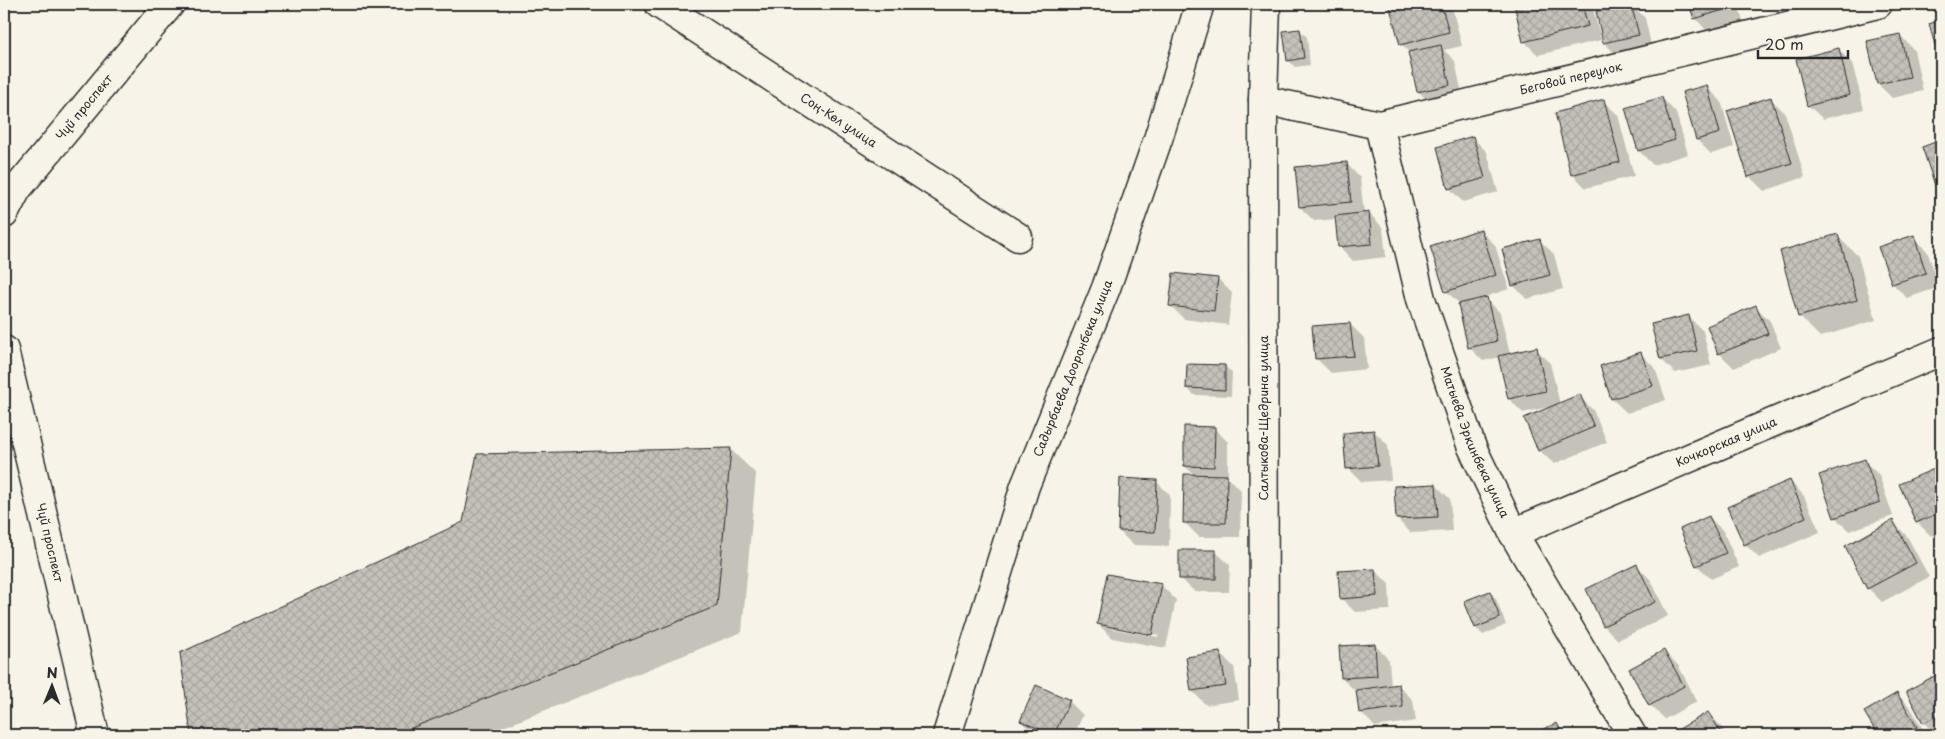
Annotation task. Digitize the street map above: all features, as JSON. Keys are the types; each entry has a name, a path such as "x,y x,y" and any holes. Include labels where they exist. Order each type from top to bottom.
{"street":[{"name":"Чүй проспект","path":"4,214 18,189 170,4"},
{"name":"Соң-Көл улица","path":"659,4 1018,237"},
{"name":"Садырбаева Дооронбека улица","path":"947,735 1025,486 1106,288 1158,139 1200,4"},
{"name":"Салтыкова-Щедрина улица","path":"1264,735 1263,100 1266,4"},
{"name":"Беговой переулок","path":"1263,100 1379,125 1878,4"},
{"name":"Матыева Эркинбека улица","path":"1379,125 1421,298 1471,444 1513,533 1632,735"},
{"name":"Чүй проспект","path":"4,350 95,735"},
{"name":"Кочкорская улица","path":"1513,533 1941,351"}],"building":[{"path":"1389,4 1441,4 1449,32 1400,45"},
{"path":"1514,4 1582,4 1588,26 1523,42"},
{"path":"1631,4 1639,35 1603,43 1596,11"},
{"path":"1689,4 1729,4 1730,8 1694,19"},
{"path":"1941,20 1941,58 1939,59 1929,24"},
{"path":"1300,29 1304,58 1287,61 1283,31"},
{"path":"1900,34 1910,77 1877,84 1867,41"},
{"path":"1441,45 1450,85 1417,92 1408,52"},
{"path":"1839,48 1850,95 1807,106 1796,59"},
{"path":"1707,85 1720,133 1696,140 1682,92"},
{"path":"1662,97 1675,140 1638,151 1625,108"},
{"path":"1771,97 1792,163 1748,177 1727,111"},
{"path":"1604,99 1620,162 1571,175 1555,113"},
{"path":"1473,136 1485,178 1448,189 1437,147"},
{"path":"1941,140 1941,197 1939,197 1922,147"},
{"path":"1347,162 1351,202 1299,207 1295,167"},
{"path":"1369,212 1372,244 1338,247 1335,216"},
{"path":"1481,229 1496,275 1445,292 1430,246"},
{"path":"1838,234 1857,300 1798,317 1780,251"},
{"path":"1914,235 1926,273 1892,284 1878,247"},
{"path":"1540,239 1550,275 1512,286 1502,249"},
{"path":"1173,273 1218,278 1214,311 1169,306"},
{"path":"1487,297 1497,341 1468,348 1458,304"},
{"path":"1756,305 1768,334 1718,354 1707,326"},
{"path":"1689,315 1697,351 1660,359 1651,324"},
{"path":"1350,323 1354,356 1315,359 1312,326"},
{"path":"1537,347 1546,391 1508,399 1498,356"},
{"path":"1641,352 1653,386 1611,399 1600,366"},
{"path":"1187,364 1225,365 1225,390 1186,388"},
{"path":"1580,394 1594,427 1538,451 1524,418"},
{"path":"1184,426 1215,427 1214,467 1184,466"},
{"path":"1374,430 1378,466 1346,469 1343,433"},
{"path":"731,448 717,606 394,735 191,735 180,653 463,522 477,454"},
{"path":"1865,459 1880,502 1834,518 1819,475"},
{"path":"1941,466 1941,512 1916,523 1899,484"},
{"path":"1184,474 1227,475 1226,523 1183,523"},
{"path":"1120,478 1157,480 1155,532 1118,531"},
{"path":"1790,480 1806,517 1744,545 1727,507"},
{"path":"1436,484 1438,517 1396,519 1394,486"},
{"path":"1709,516 1726,553 1696,566 1680,529"},
{"path":"1893,520 1916,563 1867,589 1845,546"},
{"path":"1179,550 1216,550 1216,579 1179,579"},
{"path":"1637,564 1655,602 1603,626 1586,589"},
{"path":"1375,569 1377,596 1340,599 1338,571"},
{"path":"1107,574 1162,584 1152,635 1097,624"},
{"path":"1490,591 1500,618 1475,628 1464,601"},
{"path":"1375,644 1377,676 1341,678 1339,646"},
{"path":"1664,650 1684,686 1649,706 1629,669"},
{"path":"1220,652 1226,686 1191,691 1186,657"},
{"path":"1940,673 1941,714 1923,723 1906,691"},
{"path":"1399,684 1403,707 1359,713 1356,690"},
{"path":"1036,685 1070,700 1054,735 1020,721"},
{"path":"1897,693 1917,727 1902,735 1878,735 1864,712"},
{"path":"1708,712 1723,735 1669,735"},
{"path":"1557,723 1563,735 1530,735"}]}
